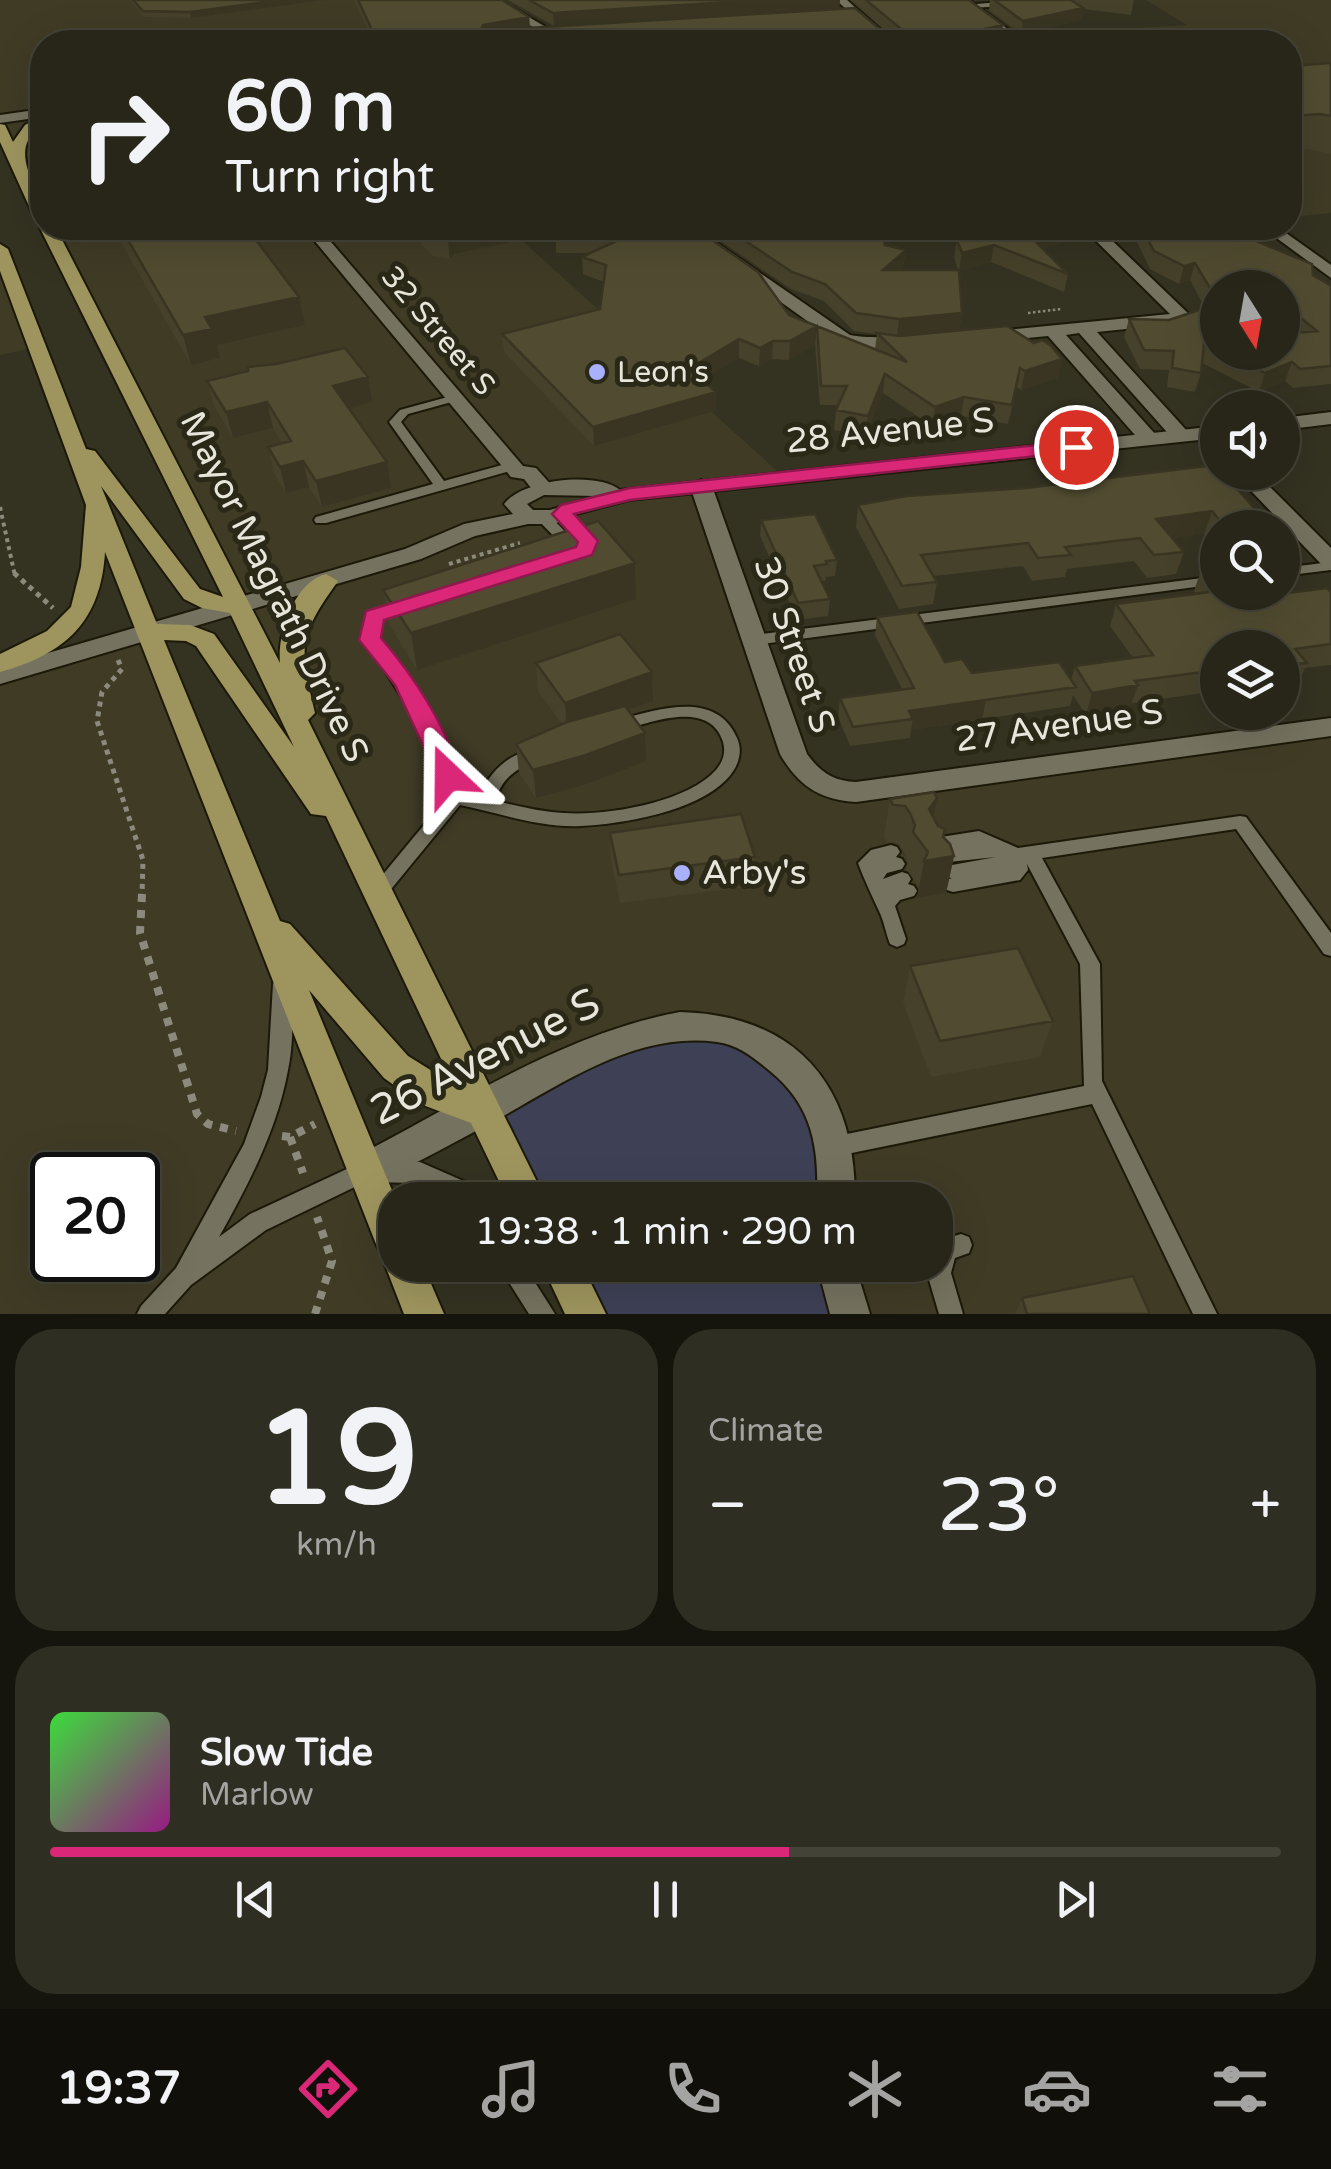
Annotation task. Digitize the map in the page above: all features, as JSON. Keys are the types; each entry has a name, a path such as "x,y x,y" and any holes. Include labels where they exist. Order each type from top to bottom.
{"main road":[{"path":"17,163 18,143 30,127"},
{"path":"0,128 30,191"},
{"path":"0,154 30,197"},
{"name":"Mayor Magrath Drive S","path":"54,240 239,606 519,1182"},
{"path":"0,249 9,292 70,431 378,1204"},
{"path":"70,431 192,594 210,604 239,606"},
{"path":"0,664 53,640 81,616 92,569 96,502"},
{"path":"315,767 290,644 296,620 326,581"},
{"path":"151,632 190,632 206,640 372,883"},
{"path":"263,915 396,1067 432,1094 481,1110"},
{"path":"411,1282 424,1314"},
{"path":"570,1282 586,1314"}],"street":[{"path":"493,0 543,30"},
{"path":"841,0 875,30"},
{"path":"966,3 1035,2"},
{"path":"966,3 1003,30"},
{"path":"837,15 856,14"},
{"path":"0,119 30,117"},
{"name":"32 Street S","path":"321,240 541,499"},
{"path":"703,240 844,340 868,345 1192,320 1104,240"},
{"path":"1286,240 1331,273"},
{"path":"1083,328 1181,436"},
{"path":"1053,330 1149,439"},
{"path":"1300,422 1331,418"},
{"name":"28 Avenue S","path":"0,676 413,554 472,529 488,529 541,499 630,494 1200,437"},
{"name":"30 Street S","path":"701,486 805,774 825,788 856,792"},
{"path":"1260,490 1331,564"},
{"name":"27 Avenue S","path":"856,792 1331,727"},
{"name":"26 Avenue S","path":"364,1171 586,1052 640,1032 696,1025 745,1035 784,1060 818,1097 838,1146 837,1182"},
{"path":"841,1282 850,1314"}],"lane":[{"path":"441,486 395,422 404,412 455,398"},
{"path":"322,520 441,486 541,499 583,549 561,559"},
{"path":"1300,569 1331,564"},
{"path":"754,640 1200,582"},
{"path":"424,600 374,616 370,640 404,681 442,753 456,798"},
{"path":"456,798 537,816 576,820 631,813 683,797 714,782 729,766 734,748 726,728 710,714 689,710 600,732"},
{"path":"487,804 489,789 500,773 516,762 550,750"},
{"path":"372,883 456,798"},
{"path":"1024,854 1014,875 943,864 989,848 1024,854 1240,822 1331,948"},
{"path":"1024,854 1090,964 1092,1082 1206,1314"},
{"path":"879,895 894,894 899,871 882,868 879,895 896,939"},
{"path":"183,1278 248,1163 269,1112 279,1065 284,964"},
{"path":"838,1146 1097,1093"},
{"path":"149,1314 183,1278 258,1222 364,1171 420,1173 441,1182"},
{"path":"951,1314 939,1265 946,1249 962,1244"},
{"path":"521,1282 542,1314"}],"path":[{"path":"0,507 19,582 65,615"},
{"path":"433,566 452,564 521,542"},
{"path":"122,669 104,686 96,703 97,721 144,860 140,933 198,1114 208,1124 244,1133"},
{"path":"297,1156 286,1136 315,1124"},
{"path":"315,1314 332,1261"}],"shaded area":[{"path":"0,0 375,0 414,30 30,30 30,189 0,128"},
{"path":"1146,0 1331,0 1331,213 1302,216 1302,30 1106,30 1187,25"},
{"path":"56,240 521,240 784,477 702,486 794,754 825,788 1331,727 1331,1314 850,1314 841,1282 953,1282 953,1182 765,1182 481,1110"},
{"path":"0,249 38,347 0,355"},
{"path":"151,632 378,1221 378,1282 405,1282 425,1314 0,1314 0,676"},
{"path":"640,1031 745,1035 818,1097 833,1182 518,1182 481,1110"},
{"path":"570,1282 841,1282 850,1314 586,1314"}],"building":[{"path":"133,0 281,0 190,12 143,11"},
{"path":"358,0 502,0 529,17 483,25 481,30 372,30"},
{"path":"529,0 763,0 553,13"},
{"path":"866,0 969,0 1003,25 980,30 898,30"},
{"path":"994,0 1071,0 1083,8 1023,21"},
{"path":"855,8 881,30 497,30"},
{"path":"1331,63 1331,116 1302,115 1302,65"},
{"path":"128,240 256,240 299,297 205,317 212,329 183,335"},
{"path":"618,240 712,240 758,272 789,315 817,326 790,341 773,341 760,348 739,339 689,369 716,392 593,427 502,334 600,309 606,265 582,257"},
{"path":"744,240 884,240 885,245 906,250 883,270 959,270 962,313 899,319 856,313 825,284 792,272"},
{"path":"957,240 1034,240 1068,274 994,245 962,253"},
{"path":"1148,240 1256,240 1312,264 1313,275 1331,286 1331,366 1300,369 1300,332 1317,331 1300,317 1300,270 1200,271 1195,263 1184,266 1154,251"},
{"path":"1200,310 1201,373 1172,368 1174,351 1144,350 1129,319 1169,320"},
{"path":"817,326 907,362 877,333 900,336 1007,326 1034,343 1042,340 1062,359 1025,371 1020,368 1012,405 964,397 935,407 885,374 868,416 836,410 847,386 821,386"},
{"path":"345,348 368,377 333,386 387,462 316,481 303,461 280,467 268,447 291,441 267,402 226,412 207,381 248,371 248,367"},
{"path":"1200,467 1200,490 1238,490 1256,510 1200,510 1156,519 1184,552 1154,555 1140,538 1065,547 1071,555 1038,558 1028,543 921,555 937,582 902,586 858,505 907,496 1026,488"},
{"path":"815,514 837,560 814,566 830,599 798,603 761,520"},
{"path":"598,521 635,563 411,633 383,590"},
{"path":"1327,588 1331,592 1331,644 1300,648 1300,630 1200,630 1200,672 1135,681 1138,685 1092,693 1075,666 1153,655 1116,604 1200,593 1200,610 1300,610 1300,591"},
{"path":"917,612 945,662 962,659 972,673 1059,662 1076,687 909,711 913,719 853,727 840,698 914,688 877,617"},
{"path":"620,634 652,672 565,703 536,663"},
{"path":"625,706 645,733 533,770 516,744 567,722"},
{"path":"934,792 937,798 929,809 938,826 945,829 943,837 954,856 924,861 928,852 913,832 915,825 910,813 905,806 893,805 890,799"},
{"path":"741,814 755,857 619,875 610,833"},
{"path":"1018,948 1053,1021 940,1041 910,966"},
{"path":"1133,1276 1150,1314 1027,1314 1022,1298"}],"place":[{"name":"Leon's","path":"597,372"},
{"name":"Arby's","path":"682,873"}],"route":[{"path":"448,776 442,753 404,681 370,640 374,616 584,551 588,541 562,514 568,510 630,494 1076,447"}]}
